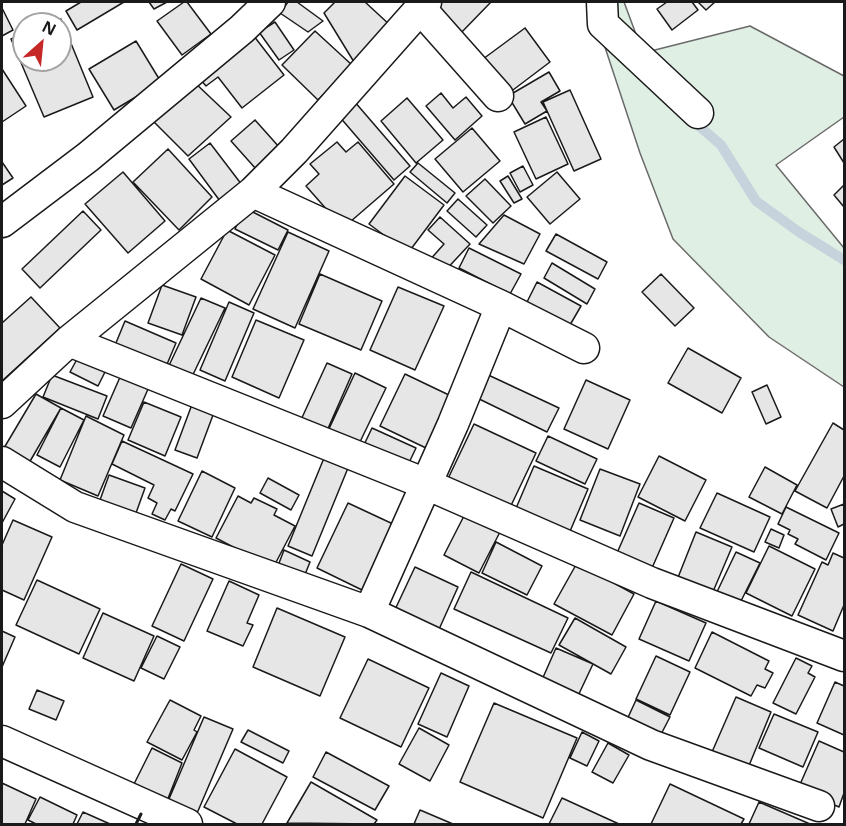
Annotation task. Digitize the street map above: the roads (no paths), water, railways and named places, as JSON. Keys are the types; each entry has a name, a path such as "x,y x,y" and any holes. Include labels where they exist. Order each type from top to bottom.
{"street":[{"path":"2,222 97,149 242,29 270,2"},
{"path":"602,2 603,24 698,112"},
{"path":"2,403 69,341 253,192 294,151 423,5 498,96"},
{"path":"253,192 501,306 584,348"},
{"path":"369,612 453,424 501,306"},
{"path":"69,341 426,484 651,583 844,656"},
{"path":"2,462 75,507 369,612 651,745 819,806"},
{"path":"2,741 187,825"}],"waterway":[{"path":"691,119 721,145 756,201 799,232 844,260"}]}
